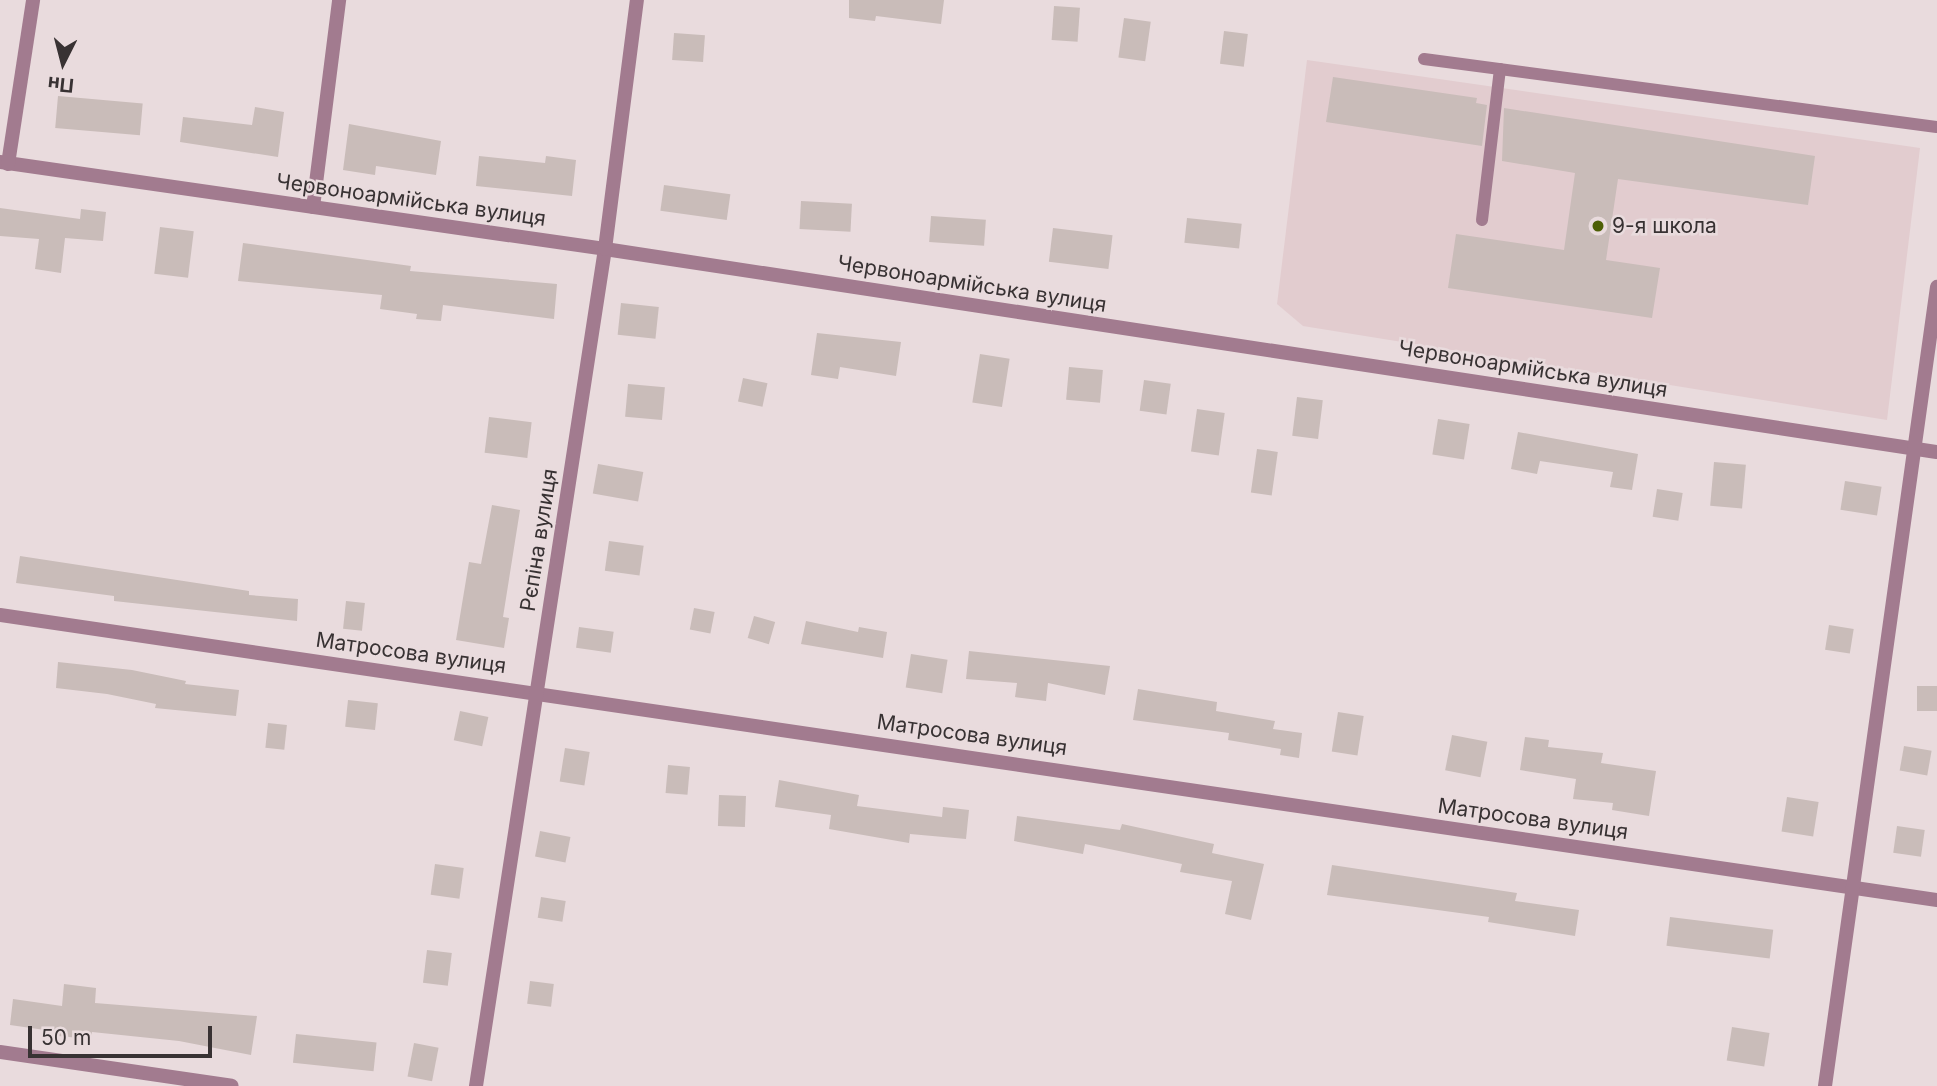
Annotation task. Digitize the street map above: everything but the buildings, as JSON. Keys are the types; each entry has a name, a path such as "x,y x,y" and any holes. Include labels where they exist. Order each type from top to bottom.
{"street":[{"path":"4,163 33,0"},
{"path":"313,207 339,0"},
{"name":"Рєпіна вулиця","path":"476,1086 605,249 637,0"},
{"name":"Червоноармійська вулиця","path":"4,163 605,249 1937,452"},
{"path":"1825,1086 1851,887 1917,449 1937,287"},
{"name":"Матросова вулиця","path":"0,615 1937,900"},
{"path":"0,1052 232,1086"}],"lane":[{"path":"1424,60 1937,127"},
{"path":"1482,220 1500,69"}],"shaded area":[{"name":"9-я школа","path":"1307,60 1920,148 1887,420 1303,326 1277,304"}],"place":[{"name":"9-я школа","path":"1598,226"}]}
